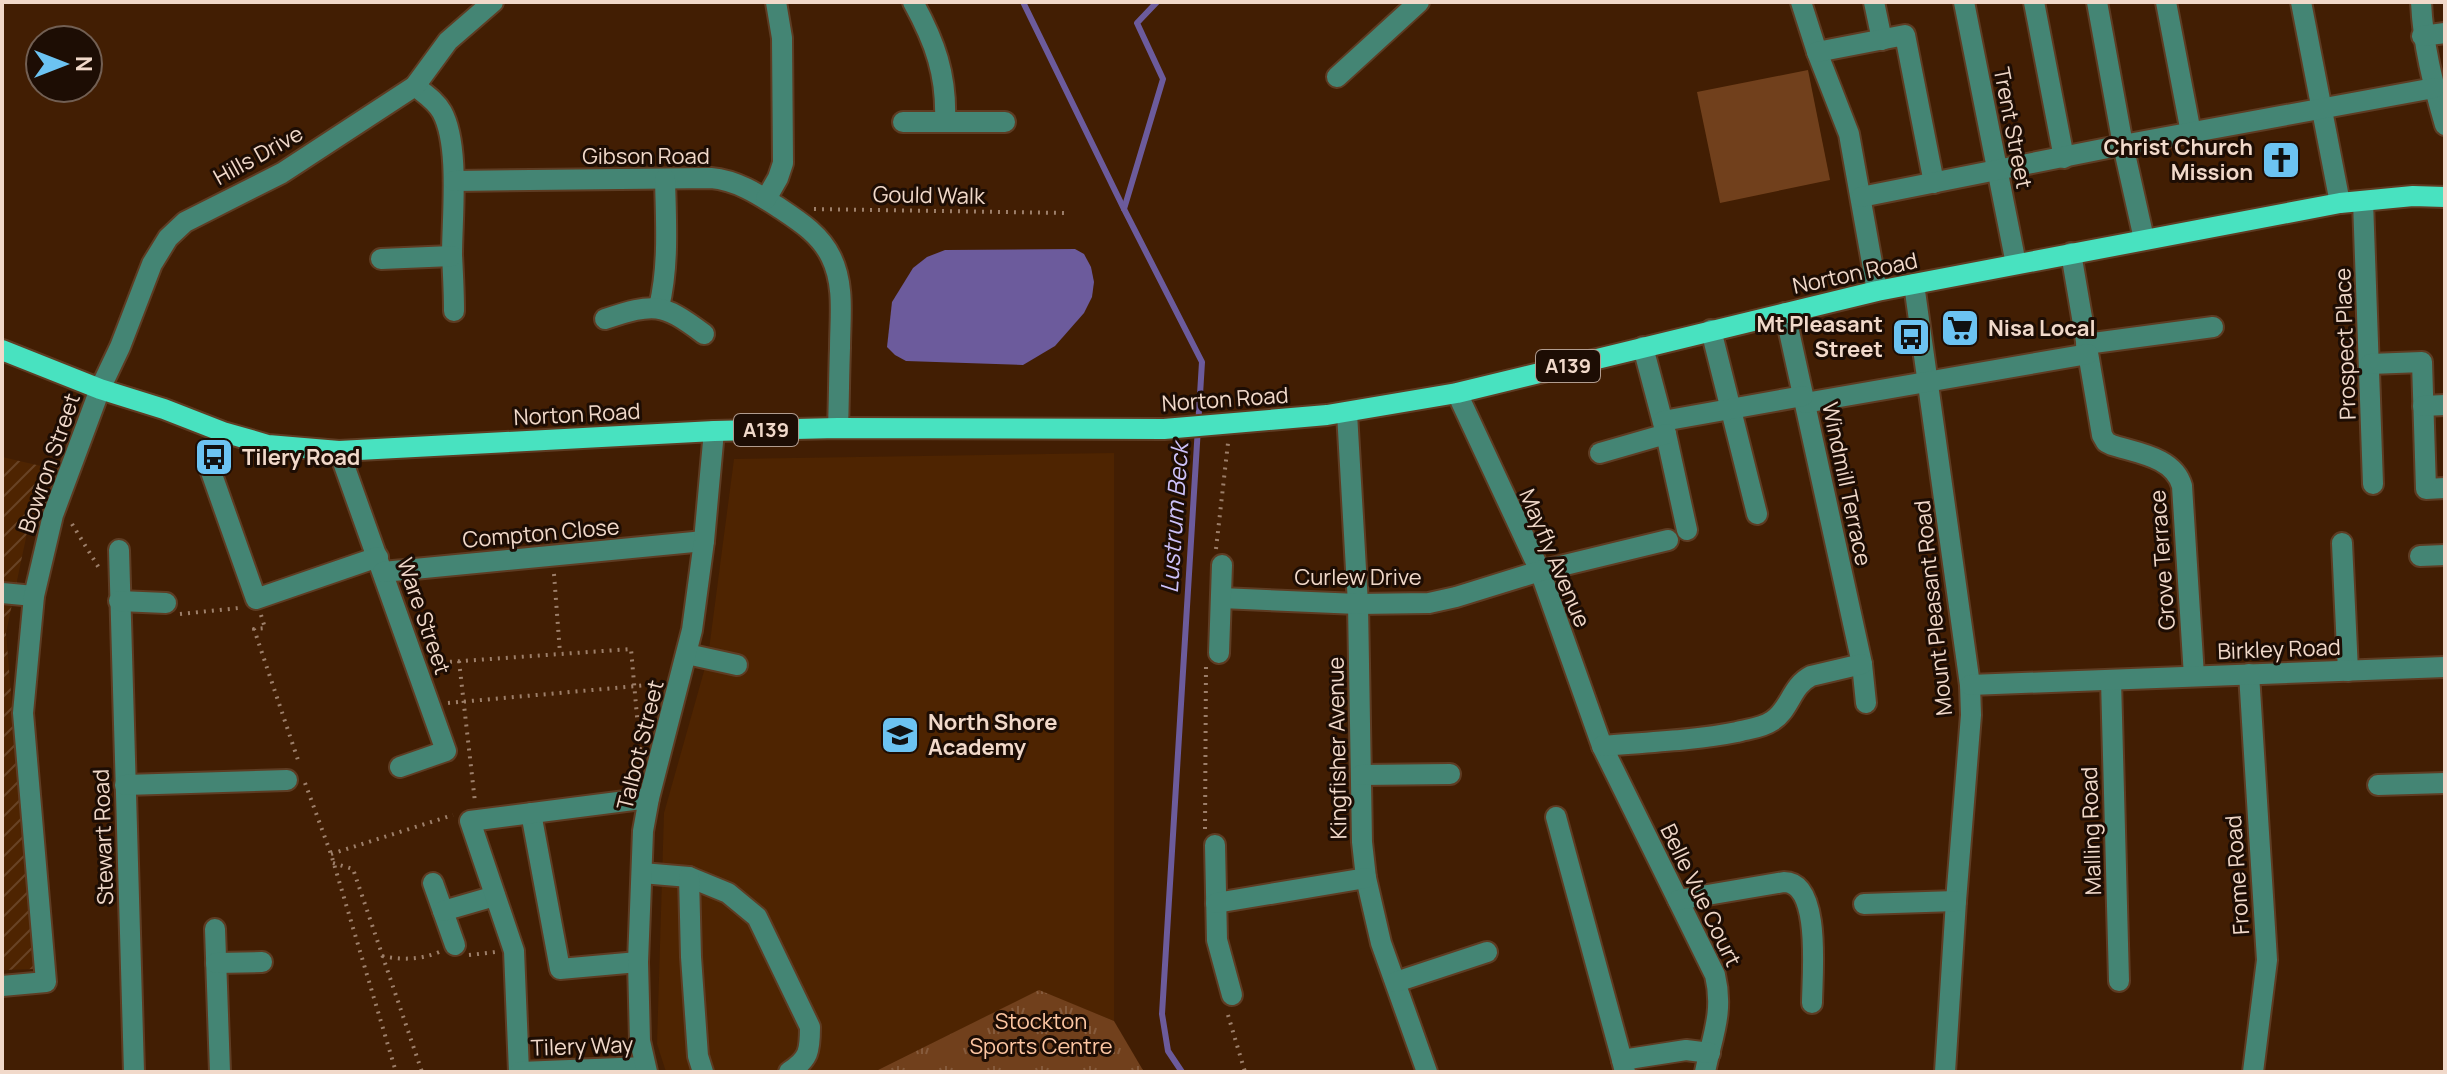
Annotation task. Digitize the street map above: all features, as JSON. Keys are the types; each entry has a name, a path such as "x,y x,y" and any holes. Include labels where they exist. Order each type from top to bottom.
{"main road":[{"name":"Norton Road","path":"2,350 100,389 223,432 268,445 339,451 714,431 1190,427 1347,413 1457,393 1877,291 2340,203 2413,196 2445,197"}],"street":[{"name":"Hills Drive","path":"100,389 152,264 176,229 298,163 415,86 448,41 493,2"},
{"path":"766,199 783,163 782,38 776,2"},
{"path":"913,2 941,64 946,99 945,122"},
{"path":"1339,79 1419,2"},
{"path":"1801,2 1849,134 1877,291"},
{"path":"1874,2 1882,40"},
{"name":"Trent Street","path":"1964,2 2016,264"},
{"path":"2034,2 2064,158"},
{"path":"2097,2 2144,239"},
{"path":"2166,2 2191,133"},
{"path":"2301,2 2340,203"},
{"path":"2421,2 2422,36 2445,125"},
{"path":"2422,36 2445,33"},
{"path":"1817,52 1905,35 1934,183"},
{"path":"415,86 441,110 446,121 454,168 454,311"},
{"path":"1861,197 2434,88"},
{"path":"903,122 1005,122"},
{"path":"659,307 666,260 665,179"},
{"name":"Gibson Road","path":"454,181 724,179 766,199 793,217 824,245 831,256 839,282 838,428"},
{"name":"Prospect Place","path":"2363,201 2373,484"},
{"name":"Grove Terrace","path":"2071,253 2102,435 2106,442 2172,467 2182,486 2194,676"},
{"path":"381,259 452,256"},
{"name":"Mount Pleasant Road","path":"1914,284 1970,685 1971,715 1945,1072"},
{"path":"605,319 642,307 659,307 681,316 704,334"},
{"name":"Windmill Terrace","path":"1785,313 1862,664 1866,703"},
{"path":"1600,453 1664,428 1730,410 1929,382 2213,327"},
{"path":"1711,330 1757,514"},
{"path":"1643,347 1687,530"},
{"path":"2370,364 2422,362 2423,406 2436,488"},
{"name":"Bowron Street","path":"2,986 46,982 23,713 34,596 53,515 100,389"},
{"name":"Mayfly Avenue","path":"1457,393 1540,571 1602,746"},
{"path":"2423,406 2445,405"},
{"name":"Kingfisher Avenue","path":"1347,413 1358,604 1362,842 1366,878 1381,943 1427,1072"},
{"name":"Talbot Street","path":"646,1070 640,1041 638,962 643,831 692,630 714,431"},
{"name":"Ware Street","path":"339,451 446,751 400,767"},
{"path":"210,469 256,599 381,565"},
{"name":"Curlew Drive","path":"1221,598 1358,604 1429,603 1540,571 1668,540"},
{"name":"Compton Close","path":"381,565 552,556 704,541"},
{"path":"2342,543 2348,671"},
{"name":"Stewart Road","path":"119,550 134,1072"},
{"path":"2420,556 2445,555"},
{"path":"1219,653 1222,565"},
{"path":"2,593 34,596"},
{"path":"119,601 166,603"},
{"path":"687,654 737,665"},
{"path":"1602,746 1706,738 1764,726 1783,713 1796,686 1803,680 1862,664"},
{"name":"Birkley Road","path":"1970,685 2445,667"},
{"name":"Frome Road","path":"2249,674 2267,960 2253,1072"},
{"name":"Malling Road","path":"2111,680 2119,981"},
{"name":"Belle Vue Court","path":"1602,746 1709,961 1718,988 1717,1026 1708,1062"},
{"path":"1361,775 1450,774"},
{"path":"125,785 287,780"},
{"path":"2378,785 2445,783"},
{"path":"519,1072 514,951 474,820 649,798"},
{"path":"531,813 560,969 638,962"},
{"path":"1556,817 1624,1066 1686,1050 1708,1062"},
{"path":"1215,845 1217,940 1232,995"},
{"path":"642,873 689,877 728,893 757,917 810,1027 810,1044 804,1062 789,1072"},
{"path":"689,877 698,1056 703,1072"},
{"path":"1216,903 1366,878"},
{"path":"1678,900 1791,882 1806,900 1812,920 1812,1003"},
{"path":"433,883 455,945"},
{"path":"443,911 495,896"},
{"path":"1864,904 1956,901"},
{"path":"215,929 220,1072"},
{"path":"1396,982 1487,952"},
{"path":"216,963 262,962"},
{"name":"Tilery Way","path":"519,1072 646,1070"}],"path":[{"name":"Gould Walk","path":"793,217 800,208 1068,213"},
{"path":"53,515 69,520 119,601"},
{"path":"552,556 561,654"},
{"path":"166,603 167,616 245,607 256,599 265,628 254,629 331,854 396,1072"},
{"path":"416,665 631,649 640,750"},
{"path":"331,854 451,814 474,820 459,661"},
{"path":"430,704 680,682"},
{"path":"333,863 353,869 422,1072"}],"shaded area":[{"path":"1075,249 1084,254 1091,267 1094,282 1092,297 1084,313 1055,346 1023,365 906,361 887,347 892,302 913,268 927,257 945,250"},
{"name":"North Shore Academy","path":"1114,453 1114,1021 1039,991 874,1072 666,1072 657,1044 664,813 708,657 734,459"},
{"path":"2,457 41,466 6,633 34,969 2,970"}],"green space":[{"path":"1808,70 1830,180 1720,203 1697,92"},
{"name":"Stockton Sports Centre","path":"1039,990 1114,1021 1144,1072 874,1072"}],"waterway":[{"name":"Lustrum Beck","path":"1023,2 1202,362 1162,1014 1168,1051 1182,1072"},
{"path":"1124,209 1163,79 1137,23 1157,2"}],"place":[{"name":"Christ Church Mission","path":"2281,160"},
{"name":"Nisa Local","path":"1960,328"},
{"name":"Mt Pleasant Street","path":"1911,337"},
{"name":"Tilery Road","path":"214,457"},
{"name":"North Shore Academy","path":"900,735"}]}
